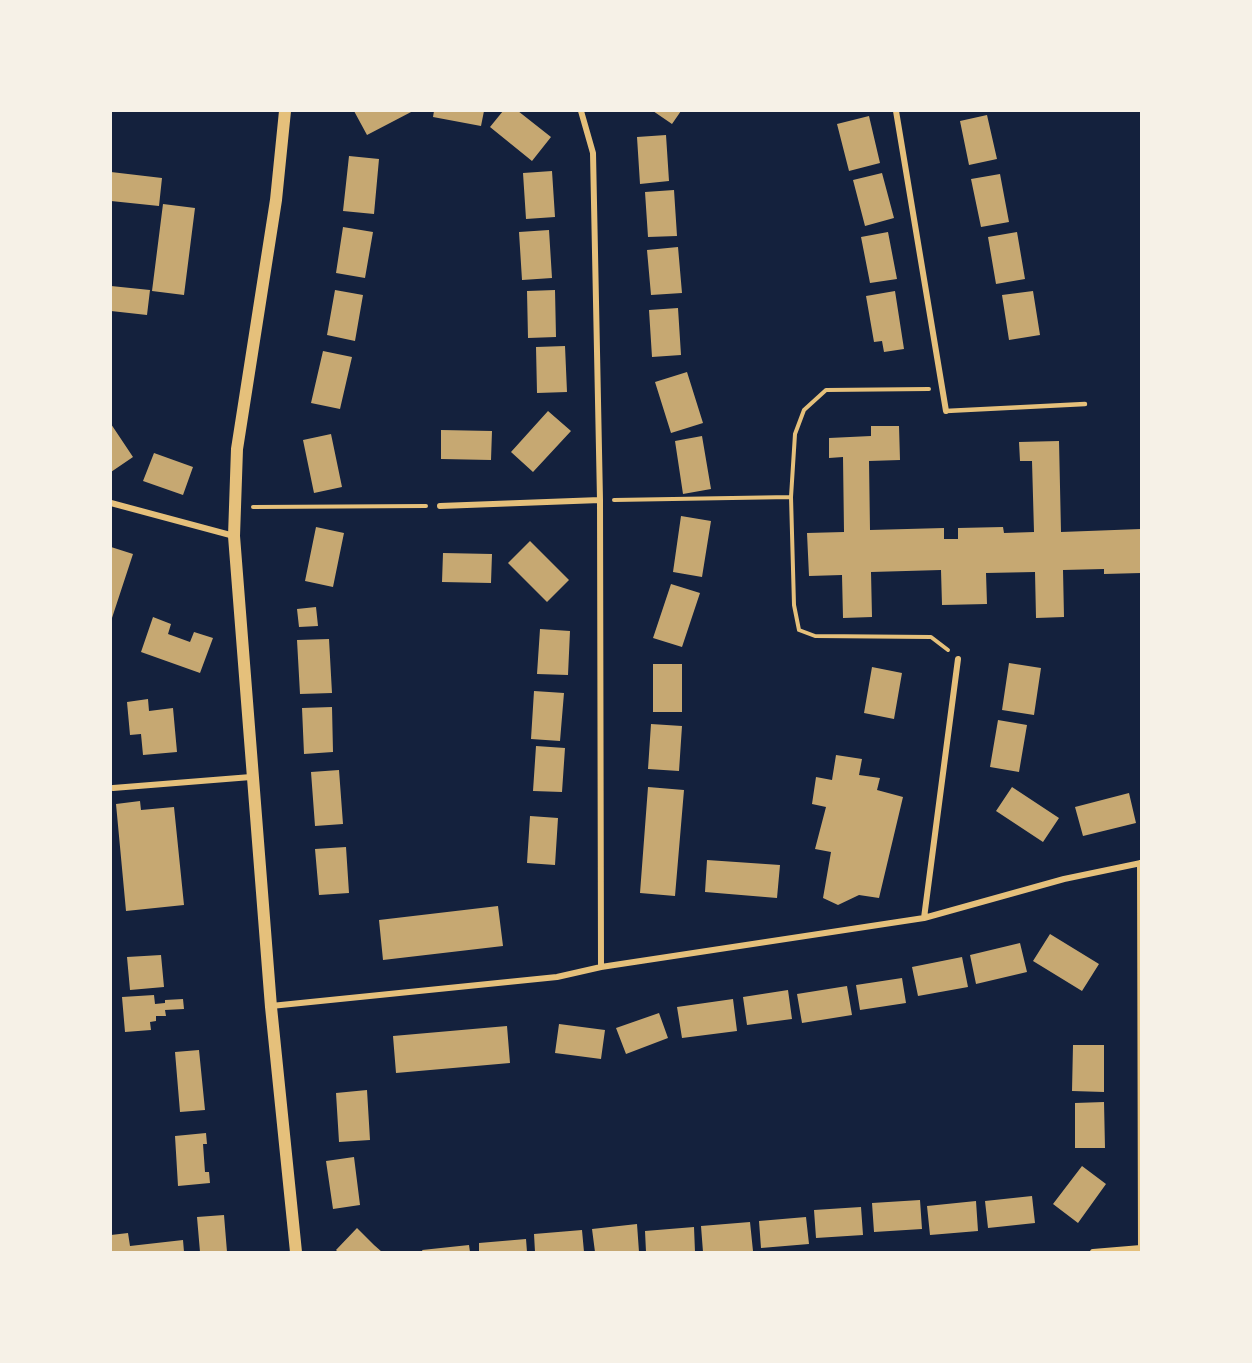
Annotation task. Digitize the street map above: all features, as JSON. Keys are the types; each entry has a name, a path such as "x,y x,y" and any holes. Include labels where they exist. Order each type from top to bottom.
{"main road":[{"path":"285,111 276,200 237,449 234,536 270,1006 296,1252"}],"street":[{"path":"581,111 593,153 600,500 602,967"},
{"path":"896,111 946,411"},
{"path":"440,506 600,500"},
{"path":"111,503 234,536"},
{"path":"924,918 958,658"},
{"path":"112,788 251,777"},
{"path":"270,1006 557,977 602,967 924,918 1064,879 1141,863 1141,1249 1093,1252"}],"lane":[{"path":"946,411 1085,404"}],"path":[{"path":"942,389 826,390 804,410 795,434 791,496 794,604 799,630 815,636 931,637 958,658"},
{"path":"600,500 791,496"},
{"path":"234,507 440,506"}],"building":[{"path":"354,111 413,111 367,135"},
{"path":"434,111 484,111 481,126 433,117"},
{"path":"503,111 518,111 551,137 532,161 490,127"},
{"path":"653,111 681,111 672,124"},
{"path":"987,115 997,159 969,165 960,121"},
{"path":"869,116 880,163 849,171 837,124"},
{"path":"666,135 669,181 640,184 637,137"},
{"path":"349,156 379,159 374,214 343,211"},
{"path":"552,171 555,217 526,219 523,173"},
{"path":"111,172 162,178 159,206 111,201"},
{"path":"882,173 894,218 865,226 853,180"},
{"path":"1000,174 1009,222 981,227 971,179"},
{"path":"674,190 677,236 648,237 645,192"},
{"path":"163,204 195,208 184,295 152,291"},
{"path":"343,227 373,232 365,278 336,273"},
{"path":"549,230 552,278 522,280 519,232"},
{"path":"888,232 897,279 870,283 861,237"},
{"path":"1017,232 1025,279 996,284 988,237"},
{"path":"678,247 682,293 651,295 647,250"},
{"path":"111,286 150,290 147,315 111,311"},
{"path":"335,290 363,295 355,341 327,335"},
{"path":"555,290 556,337 528,338 527,291"},
{"path":"895,291 904,349 884,352 882,341 874,342 866,296"},
{"path":"1033,291 1040,335 1009,340 1002,295"},
{"path":"678,308 681,355 652,357 649,310"},
{"path":"565,346 567,392 537,393 536,347"},
{"path":"323,351 352,357 340,409 311,403"},
{"path":"687,372 703,423 671,433 655,382"},
{"path":"548,411 571,431 533,472 511,452"},
{"path":"111,424 133,457 111,472"},
{"path":"871,426 899,426 900,460 869,461 870,530 944,528 944,539 958,539 958,528 1003,527 1004,533 1034,532 1032,461 1020,461 1019,442 1059,441 1061,532 1141,529 1141,573 1104,574 1104,569 1063,570 1064,617 1036,618 1035,572 986,573 987,604 942,605 941,570 871,572 872,617 843,618 842,575 809,576 807,533 844,532 843,457 829,458 829,438 871,436"},
{"path":"441,430 492,431 491,460 441,459"},
{"path":"331,434 342,487 314,493 303,440"},
{"path":"702,436 711,489 683,494 675,441"},
{"path":"154,453 193,467 183,495 143,481"},
{"path":"681,516 711,521 702,577 673,572"},
{"path":"316,527 344,533 333,587 305,581"},
{"path":"530,541 569,580 547,602 508,563"},
{"path":"111,547 133,554 111,621"},
{"path":"443,553 492,554 491,583 442,582"},
{"path":"671,584 700,593 682,647 653,638"},
{"path":"316,607 318,626 299,627 297,609"},
{"path":"153,617 171,624 168,634 190,642 194,632 213,638 200,673 141,652"},
{"path":"540,629 570,631 568,675 537,674"},
{"path":"329,639 332,693 300,694 297,640"},
{"path":"1009,663 1041,668 1034,715 1002,710"},
{"path":"653,664 682,664 682,712 653,712"},
{"path":"872,667 902,673 894,719 864,713"},
{"path":"534,691 564,693 560,741 531,739"},
{"path":"148,699 149,711 173,708 177,752 143,755 141,734 130,735 127,702"},
{"path":"332,707 333,752 304,754 302,708"},
{"path":"998,720 1027,725 1019,772 990,767"},
{"path":"651,724 682,726 679,771 648,769"},
{"path":"536,746 565,748 562,792 533,791"},
{"path":"836,755 862,759 859,775 880,778 877,790 903,797 879,898 859,895 838,905 823,898 831,852 815,849 826,807 812,804 816,777 832,780"},
{"path":"339,770 343,824 315,826 311,772"},
{"path":"648,787 684,790 675,896 640,893"},
{"path":"1012,787 1059,818 1043,842 996,811"},
{"path":"1129,793 1136,823 1083,836 1075,807"},
{"path":"140,801 141,810 174,807 184,905 126,911 116,804"},
{"path":"530,816 558,818 555,865 527,863"},
{"path":"346,847 349,893 319,895 315,849"},
{"path":"707,860 780,865 777,898 705,892"},
{"path":"498,906 503,946 383,960 379,920"},
{"path":"1050,934 1099,964 1082,991 1033,961"},
{"path":"1020,943 1027,972 976,984 970,955"},
{"path":"161,955 164,987 130,990 127,957"},
{"path":"962,957 968,987 918,996 912,967"},
{"path":"902,978 906,1003 860,1010 856,985"},
{"path":"847,986 852,1015 802,1023 797,994"},
{"path":"788,990 792,1019 747,1025 743,997"},
{"path":"154,995 155,1004 165,1003 165,1000 183,999 184,1009 165,1010 166,1016 156,1016 156,1021 150,1022 151,1030 125,1032 122,997"},
{"path":"733,999 737,1031 682,1038 677,1007"},
{"path":"659,1013 668,1038 626,1054 616,1028"},
{"path":"559,1024 605,1030 601,1059 555,1053"},
{"path":"507,1026 510,1063 396,1073 393,1036"},
{"path":"1073,1045 1104,1045 1104,1092 1072,1091"},
{"path":"199,1050 205,1110 180,1112 175,1052"},
{"path":"367,1090 370,1140 339,1142 336,1093"},
{"path":"1104,1102 1105,1148 1075,1148 1075,1103"},
{"path":"206,1133 207,1144 203,1144 205,1172 209,1172 210,1183 178,1186 175,1136"},
{"path":"354,1157 360,1205 333,1209 326,1161"},
{"path":"1082,1166 1106,1184 1078,1223 1053,1204"},
{"path":"1032,1196 1035,1223 988,1228 985,1201"},
{"path":"920,1200 922,1229 874,1232 872,1203"},
{"path":"976,1201 978,1231 930,1235 927,1206"},
{"path":"861,1207 863,1235 816,1238 814,1210"},
{"path":"224,1215 227,1252 200,1252 197,1217"},
{"path":"806,1217 809,1244 761,1248 759,1221"},
{"path":"750,1222 753,1251 703,1252 701,1226"},
{"path":"637,1224 639,1252 595,1252 592,1229"},
{"path":"694,1227 695,1252 646,1252 645,1231"},
{"path":"357,1228 382,1252 338,1252 336,1250"},
{"path":"582,1230 584,1252 535,1252 534,1234"},
{"path":"128,1233 130,1246 183,1240 184,1252 111,1252 111,1235"},
{"path":"526,1239 527,1252 479,1252 479,1243"},
{"path":"469,1245 470,1252 423,1252 422,1250"}]}
